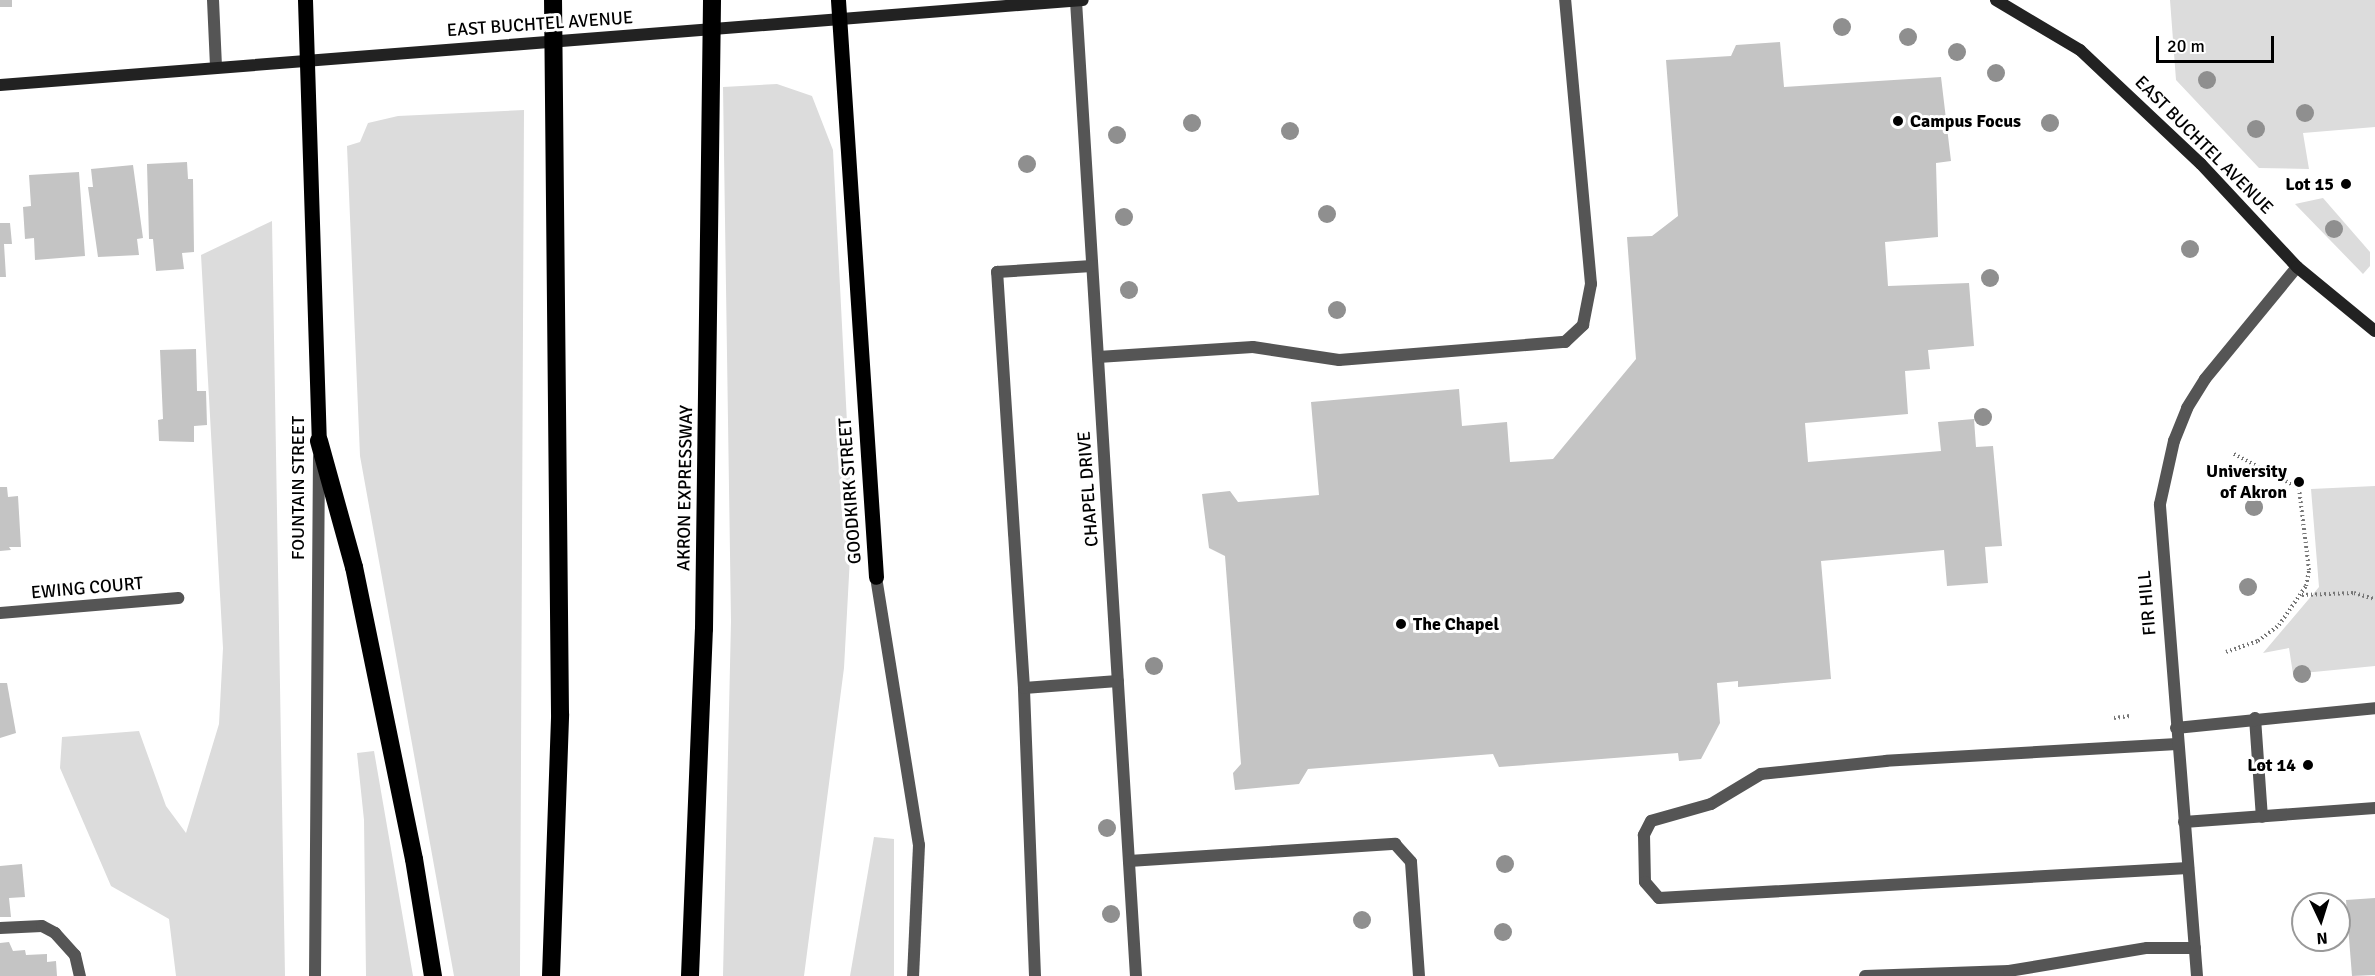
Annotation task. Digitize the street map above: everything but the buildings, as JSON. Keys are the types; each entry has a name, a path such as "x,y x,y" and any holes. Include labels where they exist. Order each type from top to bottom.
{"highway":[{"path":"551,976 560,714 553,0"},
{"name":"AKRON EXPRESSWAY","path":"690,976 704,628 712,0"},
{"path":"319,441 354,567 414,859 433,976"}],"main road":[{"name":"FOUNTAIN STREET","path":"305,0 305,60 319,441"},
{"name":"GOODKIRK STREET","path":"838,0 876,577"},
{"name":"EAST BUCHTEL AVENUE","path":"0,85 408,51 838,21 1080,0"},
{"name":"EAST BUCHTEL AVENUE","path":"1996,0 2080,50 2143,106 2297,267 2375,331"}],"street":[{"path":"213,0 216,68"},
{"name":"CHAPEL DRIVE","path":"1080,0 1092,266 1136,976"},
{"path":"1098,357 1253,347 1339,360 1565,342 1583,325 1591,284 1565,0"},
{"path":"1035,976 1024,688 997,272 1092,266"},
{"name":"FIR HILL","path":"2197,976 2159,535 2165,473 2187,408 2205,379 2297,267"},
{"name":"FOUNTAIN STREET","path":"315,976 319,441"},
{"name":"GOODKIRK STREET","path":"876,577 919,845 913,976"},
{"name":"EWING COURT","path":"0,613 178,598"},
{"path":"1024,688 1118,681"},
{"path":"2176,728 2255,718 2375,708"},
{"path":"2255,718 2262,817"},
{"path":"2177,744 1886,761 1761,774 1711,804 1651,821 1644,835 1645,882 1659,898 2188,868"},
{"path":"2184,822 2375,808"},
{"path":"1129,861 1395,844 1411,862 1419,976"},
{"path":"0,928 42,926 55,933 75,955 80,976"},
{"path":"1865,976 2010,973 2147,948 2195,948"}],"path":[{"path":"2226,652 2259,641 2279,625 2301,595 2309,570 2299,488 2232,453"},
{"path":"2301,595 2346,593 2375,599"},
{"path":"2113,718 2130,716"}],"shaded area":[{"path":"2170,0 2375,0 2375,127 2303,133 2309,169 2259,168 2176,80"},
{"path":"777,84 812,96 833,150 852,520 844,668 804,976 723,976 731,621 723,87"},
{"path":"524,110 520,976 454,976 360,456 347,146 360,142 368,123 398,116"},
{"path":"2323,198 2370,252 2370,266 2363,274 2295,204"},
{"path":"272,221 285,976 176,976 169,919 111,886 60,768 62,737 139,731 166,806 186,833 219,724 223,648 201,255"},
{"path":"2375,486 2375,666 2293,674 2289,648 2263,653 2319,587 2311,489"},
{"path":"374,751 413,976 366,976 364,820 357,753"},
{"path":"874,837 894,839 894,976 850,976"}],"place":[{"name":"Campus Focus","path":"1898,121"},
{"name":"Lot 15","path":"2346,184"},
{"name":"University of Akron","path":"2299,482"},
{"name":"The Chapel","path":"1401,624"},
{"name":"Lot 14","path":"2308,765"}]}
